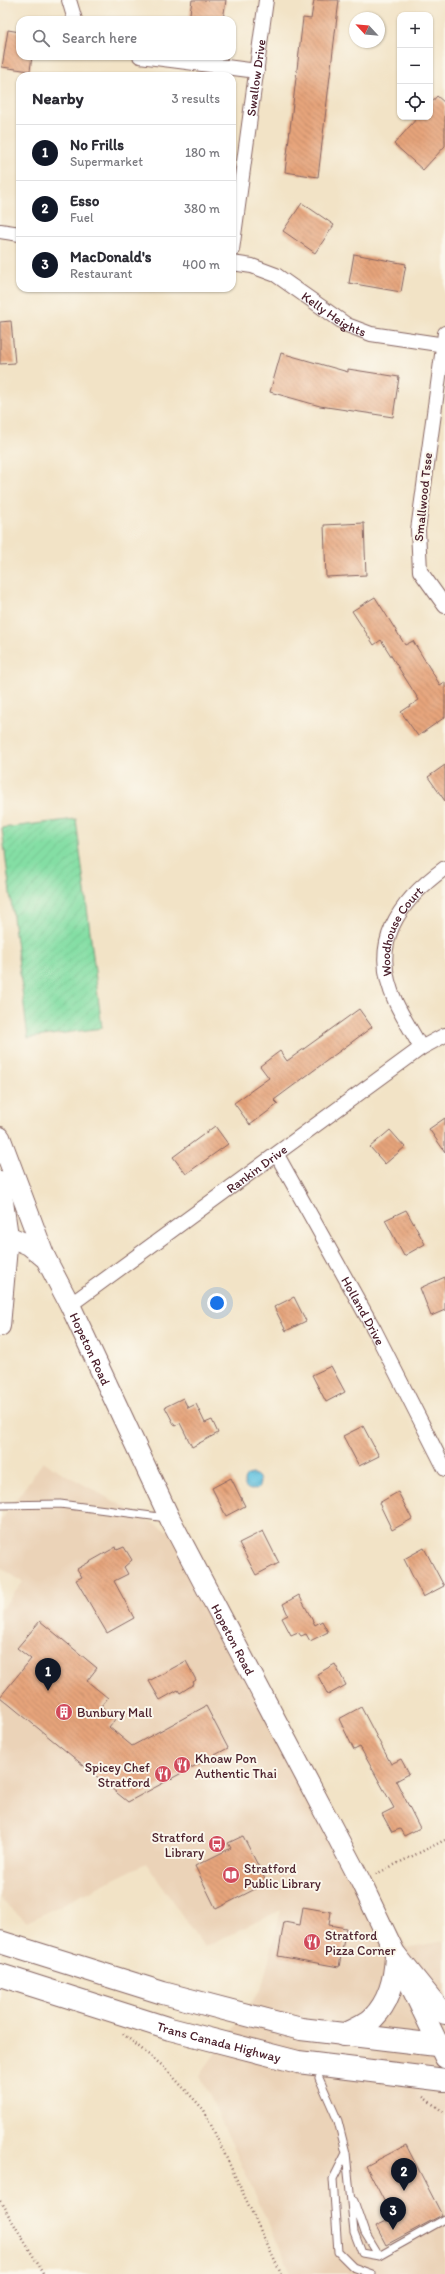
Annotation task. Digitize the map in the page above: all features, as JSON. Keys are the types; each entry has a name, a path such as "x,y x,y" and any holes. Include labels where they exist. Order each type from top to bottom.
{"highway":[{"path":"0,1942 170,1995 301,2030 443,2050"},
{"path":"396,1956 437,2007 445,2013"},
{"path":"343,2035 373,2019 386,2001 395,1977 396,1956"},
{"name":"Trans Canada Highway","path":"0,1975 170,2029 298,2062 445,2080"}],"main road":[{"path":"0,1137 46,1259"},
{"path":"0,1181 8,1236 0,1326"},
{"name":"Hopeton Road","path":"8,1236 29,1245 46,1259 70,1305 170,1519 361,1882 443,2050"}],"street":[{"path":"69,0 74,16"},
{"name":"Swallow Drive","path":"236,221 266,0"},
{"path":"171,60 257,71"},
{"path":"0,231 16,233"},
{"name":"Kelly Heights","path":"236,264 252,266 276,275 347,325 371,334 444,341"},
{"name":"Smallwood Tsse","path":"444,341 418,530 418,550 420,571 445,606"},
{"name":"Woodhouse Court","path":"421,1048 395,1002 386,972 386,943 399,911 424,883 445,868"},
{"name":"Rankin Drive","path":"70,1305 277,1155 421,1048 445,1035"},
{"name":"Holland Drive","path":"277,1155 371,1324 445,1469"}],"lane":[{"path":"0,1505 60,1504 170,1519"},
{"path":"319,2078 338,2121 346,2153 354,2232 362,2253 379,2256 445,2219"},
{"path":"346,2153 333,2179 338,2252 354,2267 372,2274"},
{"path":"350,2189 365,2233 379,2256"}],"path":[{"path":"361,1882 445,1840"},
{"path":"122,2034 164,2067 204,2110 281,2274"},
{"path":"0,2201 44,2274"}],"shaded area":[{"path":"43,1462 175,1535 285,1741 407,1948 445,1941 445,2274 292,2274 200,2075 262,1987 281,1910 204,1947 146,1863 27,1922 0,1898 0,1611 23,1582 0,1567 0,1522"}],"green space":[{"path":"76,819 102,1028 28,1038 2,828"}],"water":[{"path":"249,1474 255,1474 260,1479 258,1488 255,1490 249,1490 244,1485 244,1479"}],"building":[{"path":"192,0 226,0 224,16 190,16"},
{"path":"314,0 339,0 318,177 285,172 303,18 311,19"},
{"path":"8,30 16,31 16,60 31,60 30,71 2,67"},
{"path":"437,96 445,103 445,146 423,170 394,144 415,120 433,120 433,101"},
{"path":"302,203 334,225 315,253 283,231"},
{"path":"354,254 406,264 401,292 349,283"},
{"path":"11,321 15,363 0,364 0,322"},
{"path":"281,353 348,372 348,369 399,377 393,417 320,406 270,392"},
{"path":"364,523 366,575 326,577 324,525"},
{"path":"375,597 405,645 413,641 440,685 445,682 445,717 418,736 401,712 419,700 381,640 374,645 352,611"},
{"path":"445,765 445,801 428,777"},
{"path":"359,1009 372,1027 274,1100 278,1104 250,1125 234,1103 269,1078 260,1066 280,1051 287,1061"},
{"path":"445,1118 445,1152 429,1129"},
{"path":"215,1126 228,1144 186,1174 173,1157"},
{"path":"390,1130 405,1147 385,1164 370,1147"},
{"path":"406,1210 425,1244 404,1256 385,1220"},
{"path":"445,1277 445,1310 431,1316 420,1288"},
{"path":"294,1297 306,1321 286,1331 274,1307"},
{"path":"331,1366 345,1392 326,1402 312,1375"},
{"path":"183,1398 188,1408 196,1404 205,1423 212,1420 218,1433 192,1447 180,1423 175,1426 165,1407"},
{"path":"363,1426 379,1456 359,1466 343,1436"},
{"path":"231,1478 245,1506 226,1516 212,1488"},
{"path":"398,1492 412,1519 392,1530 379,1503"},
{"path":"263,1531 279,1563 256,1575 239,1543"},
{"path":"116,1547 117,1550 124,1547 132,1560 124,1567 128,1574 114,1581 134,1618 107,1633 76,1580 82,1577 77,1569"},
{"path":"424,1548 444,1586 423,1597 404,1559"},
{"path":"299,1595 315,1625 322,1621 328,1632 310,1641 306,1634 301,1636 298,1632 291,1635 282,1618 288,1615 283,1604"},
{"name":"Bunbury Mall","path":"40,1621 97,1668 87,1681 108,1698 101,1706 116,1718 109,1727 132,1746 206,1706 228,1748 128,1802 0,1697 31,1659 17,1648"},
{"path":"186,1661 196,1680 193,1682 194,1684 180,1693 178,1690 160,1700 149,1681"},
{"path":"335,1664 346,1685 328,1695 317,1674"},
{"path":"361,1707 391,1764 401,1759 409,1774 396,1781 420,1828 404,1836 400,1829 392,1832 382,1814 394,1808 360,1747 354,1750 339,1719"},
{"name":"Stratford Public Library","path":"243,1836 267,1883 216,1909 195,1866 231,1848 228,1843"},
{"name":"Stratford Pizza Corner","path":"303,1907 331,1912 329,1925 346,1928 339,1967 278,1956 284,1922 300,1925"},
{"path":"406,2145 442,2215 386,2245 376,2226 393,2218 366,2166"}],"place":[{"name":"No Frills","path":"48,1691"},
{"name":"Bunbury Mall","path":"64,1712"},
{"name":"Khoaw Pon Authentic Thai","path":"182,1765"},
{"name":"Spicey Chef Stratford","path":"163,1774"},
{"name":"Stratford Library","path":"217,1844"},
{"name":"Stratford Public Library","path":"231,1875"},
{"name":"Stratford Pizza Corner","path":"312,1942"},
{"name":"Esso","path":"404,2191"},
{"name":"MacDonald's","path":"393,2230"}]}
